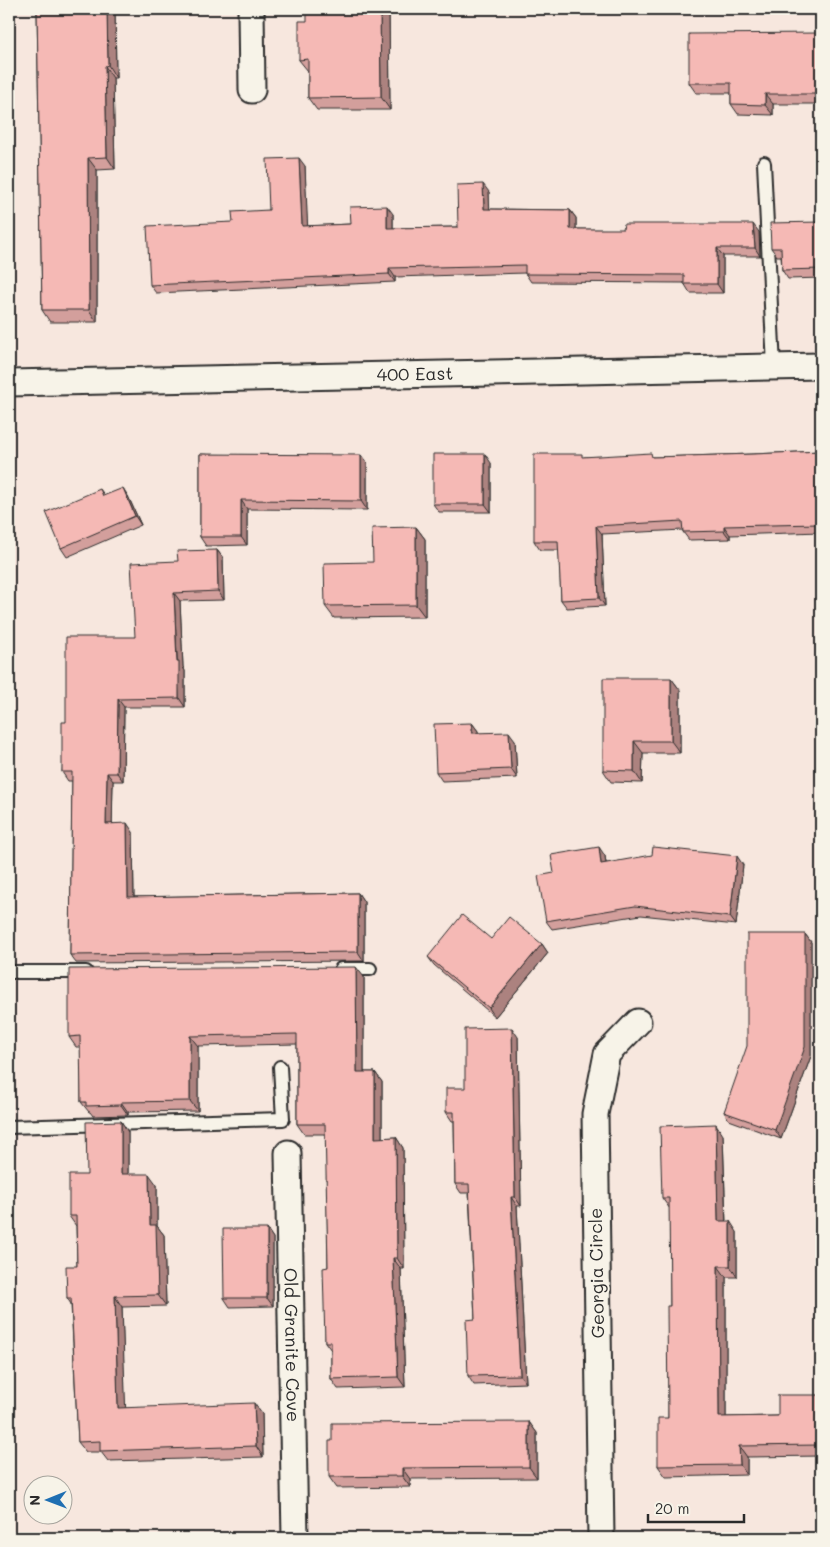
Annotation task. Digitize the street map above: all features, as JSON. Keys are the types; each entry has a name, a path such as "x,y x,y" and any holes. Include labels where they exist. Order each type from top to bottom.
{"street":[{"path":"251,9 252,90"},
{"name":"400 East","path":"9,384 821,366"},
{"name":"Georgia Circle","path":"601,1538 595,1114 607,1054 638,1022"},
{"name":"Old Granite Cove","path":"288,1153 295,1538"}],"lane":[{"path":"764,164 774,367"},
{"path":"331,969 370,969"},
{"path":"9,972 98,971"},
{"path":"9,1126 283,1119 280,1067"}],"building":[{"path":"37,9 107,9 108,65 105,66 107,157 88,158 89,310 42,310"},
{"path":"307,9 380,9 381,97 308,98 308,59 299,60 299,21 307,21"},
{"path":"821,33 821,94 765,94 765,105 731,104 731,83 689,83 689,34"},
{"path":"299,158 302,226 351,224 350,207 387,206 387,228 458,227 457,185 483,184 484,209 570,210 570,229 623,229 624,224 753,224 755,248 717,248 717,284 684,284 684,275 525,274 525,265 389,268 389,274 150,285 147,226 233,222 232,212 269,210 267,159"},
{"path":"821,222 821,269 782,270 781,248 771,248 770,223"},
{"path":"821,451 819,524 724,526 724,531 683,532 682,521 596,526 599,598 561,600 558,541 534,541 534,454 582,454 582,457 651,453 652,457"},
{"path":"200,454 361,455 361,501 241,500 241,537 200,537"},
{"path":"433,454 485,454 485,504 433,504"},
{"path":"123,488 135,516 61,548 46,512 100,489 103,496"},
{"path":"416,527 416,605 325,606 324,563 373,562 372,528"},
{"path":"217,550 218,591 174,593 177,662 179,662 179,698 118,699 117,773 107,773 106,824 127,823 128,897 358,893 358,952 70,955 72,772 62,772 62,722 66,722 66,637 135,637 131,563 178,561 177,551"},
{"path":"603,678 671,678 671,741 634,741 634,771 603,770"},
{"path":"472,723 472,733 509,732 511,769 436,772 434,724"},
{"path":"599,847 601,864 652,855 653,847 737,856 730,917 635,906 546,921 538,876 554,873 551,855"},
{"path":"462,915 491,939 509,917 542,944 489,1008 428,957"},
{"path":"747,934 805,934 805,1047 775,1130 724,1112 747,1046"},
{"path":"356,967 357,1072 375,1072 375,1138 396,1137 397,1258 393,1258 398,1377 331,1379 331,1342 325,1342 323,1268 328,1267 325,1124 297,1124 297,1034 190,1036 190,1101 121,1102 121,1105 86,1106 86,1102 81,1102 80,1036 69,1037 69,969"},
{"path":"512,1028 515,1197 511,1197 520,1375 468,1376 466,1320 475,1319 469,1184 455,1184 454,1112 446,1112 446,1088 465,1088 465,1029"},
{"path":"121,1121 121,1174 149,1174 150,1225 156,1225 158,1295 115,1296 118,1408 254,1403 256,1446 100,1451 100,1441 78,1442 71,1298 67,1298 66,1266 77,1266 76,1216 69,1216 69,1175 87,1175 86,1122"},
{"path":"716,1124 718,1221 730,1221 730,1266 718,1266 719,1417 778,1416 778,1395 821,1395 821,1445 739,1446 740,1465 658,1466 658,1418 668,1418 667,1306 670,1306 669,1198 662,1198 660,1126"},
{"path":"223,1229 267,1229 267,1298 224,1298"},
{"path":"529,1422 529,1467 402,1468 402,1476 329,1477 329,1441 332,1441 332,1423"}]}
